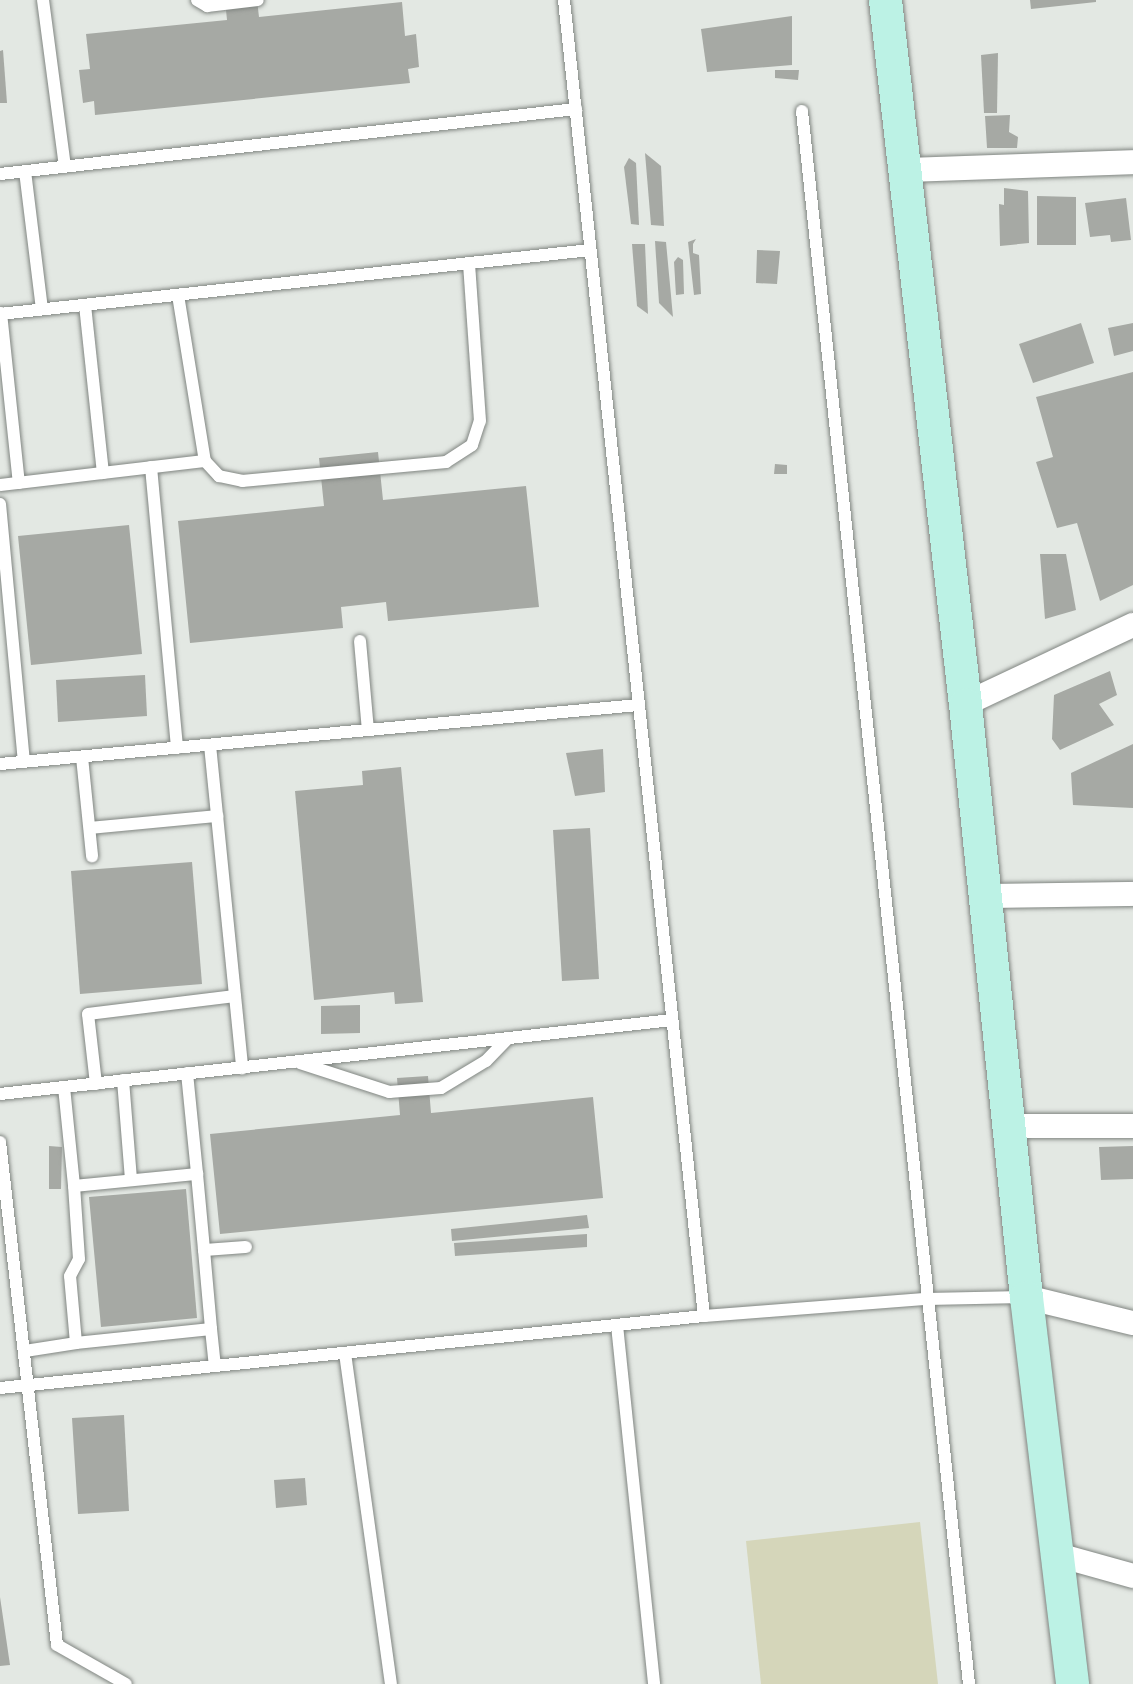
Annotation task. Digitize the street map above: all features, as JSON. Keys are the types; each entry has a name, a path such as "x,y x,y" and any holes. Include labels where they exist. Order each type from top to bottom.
{"street":[{"path":"885,0 965,704 1026,1297 1072,1684"},
{"path":"905,170 1133,162"},
{"path":"965,704 1133,625"},
{"path":"983,896 1133,894"},
{"path":"1008,1126 1133,1126"},
{"path":"1026,1297 1133,1323"},
{"path":"1058,1555 1133,1576"}],"lane":[{"path":"43,0 65,167"},
{"path":"197,0 207,6 258,0"},
{"path":"564,0 704,1316"},
{"path":"0,174 576,109"},
{"path":"802,111 969,1684"},
{"path":"26,171 42,309"},
{"path":"19,483 0,313 590,250"},
{"path":"178,295 205,461 219,476 242,481 446,462 472,445 480,421 470,263"},
{"path":"85,305 102,473"},
{"path":"0,485 205,461"},
{"path":"151,467 177,748"},
{"path":"0,504 24,762"},
{"path":"360,641 368,730"},
{"path":"0,764 639,705"},
{"path":"210,745 242,1068"},
{"path":"82,756 92,856"},
{"path":"90,828 217,816"},
{"path":"96,1084 88,1014 235,996"},
{"path":"0,1094 672,1020"},
{"path":"297,1062 389,1092 441,1088 486,1061 508,1038"},
{"path":"187,1073 215,1366"},
{"path":"123,1080 131,1180"},
{"path":"64,1087 79,1259 70,1276 76,1343"},
{"path":"0,1142 57,1645 126,1684"},
{"path":"74,1186 197,1174"},
{"path":"204,1250 246,1247"},
{"path":"0,1388 704,1316 927,1299 1026,1297"},
{"path":"617,1325 654,1684"},
{"path":"25,1351 76,1343 211,1329"},
{"path":"345,1353 391,1684"}],"green space":[{"path":"920,1522 938,1684 761,1684 746,1541"}],"building":[{"path":"225,0 257,0 259,17 402,2 405,36 416,34 419,67 408,69 410,83 95,115 94,101 83,103 79,70 90,69 86,34 227,20"},
{"path":"1030,0 1096,0 1096,2 1031,9"},
{"path":"792,16 792,65 707,72 701,29"},
{"path":"3,50 7,103 0,103 0,51"},
{"path":"998,53 997,113 984,113 981,55"},
{"path":"775,70 799,70 798,80 775,78"},
{"path":"1010,115 1009,132 1018,137 1017,148 987,148 985,116"},
{"path":"645,153 661,166 664,226 651,225"},
{"path":"629,158 636,163 639,225 631,224 624,167"},
{"path":"1004,188 1028,191 1029,243 1000,246 999,204 1004,205"},
{"path":"1037,196 1076,197 1076,245 1037,245"},
{"path":"1126,198 1131,240 1111,242 1110,235 1090,237 1085,203"},
{"path":"696,239 693,244 693,253 699,255 701,294 694,295 688,242"},
{"path":"655,241 666,242 673,317 659,303"},
{"path":"632,244 645,244 648,314 637,306"},
{"path":"757,250 780,251 777,284 756,283"},
{"path":"678,257 683,260 684,294 676,295 674,262"},
{"path":"1081,323 1094,363 1033,383 1019,344"},
{"path":"1133,323 1133,351 1114,356 1108,328"},
{"path":"1133,372 1133,585 1100,601 1077,523 1057,528 1036,462 1053,457 1036,397"},
{"path":"378,452 383,500 526,486 539,607 388,621 386,602 341,607 343,628 190,643 178,521 324,506 319,458"},
{"path":"775,464 787,465 787,474 774,474"},
{"path":"129,525 142,654 31,665 18,536"},
{"path":"1040,554 1066,554 1076,610 1045,619"},
{"path":"1110,671 1117,695 1099,704 1114,725 1060,750 1052,739 1054,695"},
{"path":"145,675 147,716 58,722 56,680"},
{"path":"1133,744 1133,808 1073,805 1071,773"},
{"path":"603,749 605,792 575,796 566,753"},
{"path":"401,767 423,1002 395,1004 394,992 314,1000 295,791 363,785 362,771"},
{"path":"590,828 599,979 562,981 553,830"},
{"path":"192,862 202,984 80,994 71,871"},
{"path":"360,1005 360,1033 321,1034 321,1006"},
{"path":"428,1076 431,1113 593,1097 603,1198 220,1234 210,1134 400,1115 397,1078"},
{"path":"49,1146 62,1147 61,1189 49,1189"},
{"path":"1133,1146 1133,1179 1101,1180 1099,1147"},
{"path":"186,1189 197,1318 101,1327 89,1197"},
{"path":"587,1215 589,1228 452,1241 451,1229"},
{"path":"587,1234 587,1247 455,1256 454,1243"},
{"path":"124,1415 129,1511 78,1514 72,1418"},
{"path":"305,1478 307,1505 276,1508 274,1480"},
{"path":"0,1597 10,1665 0,1666"}]}
